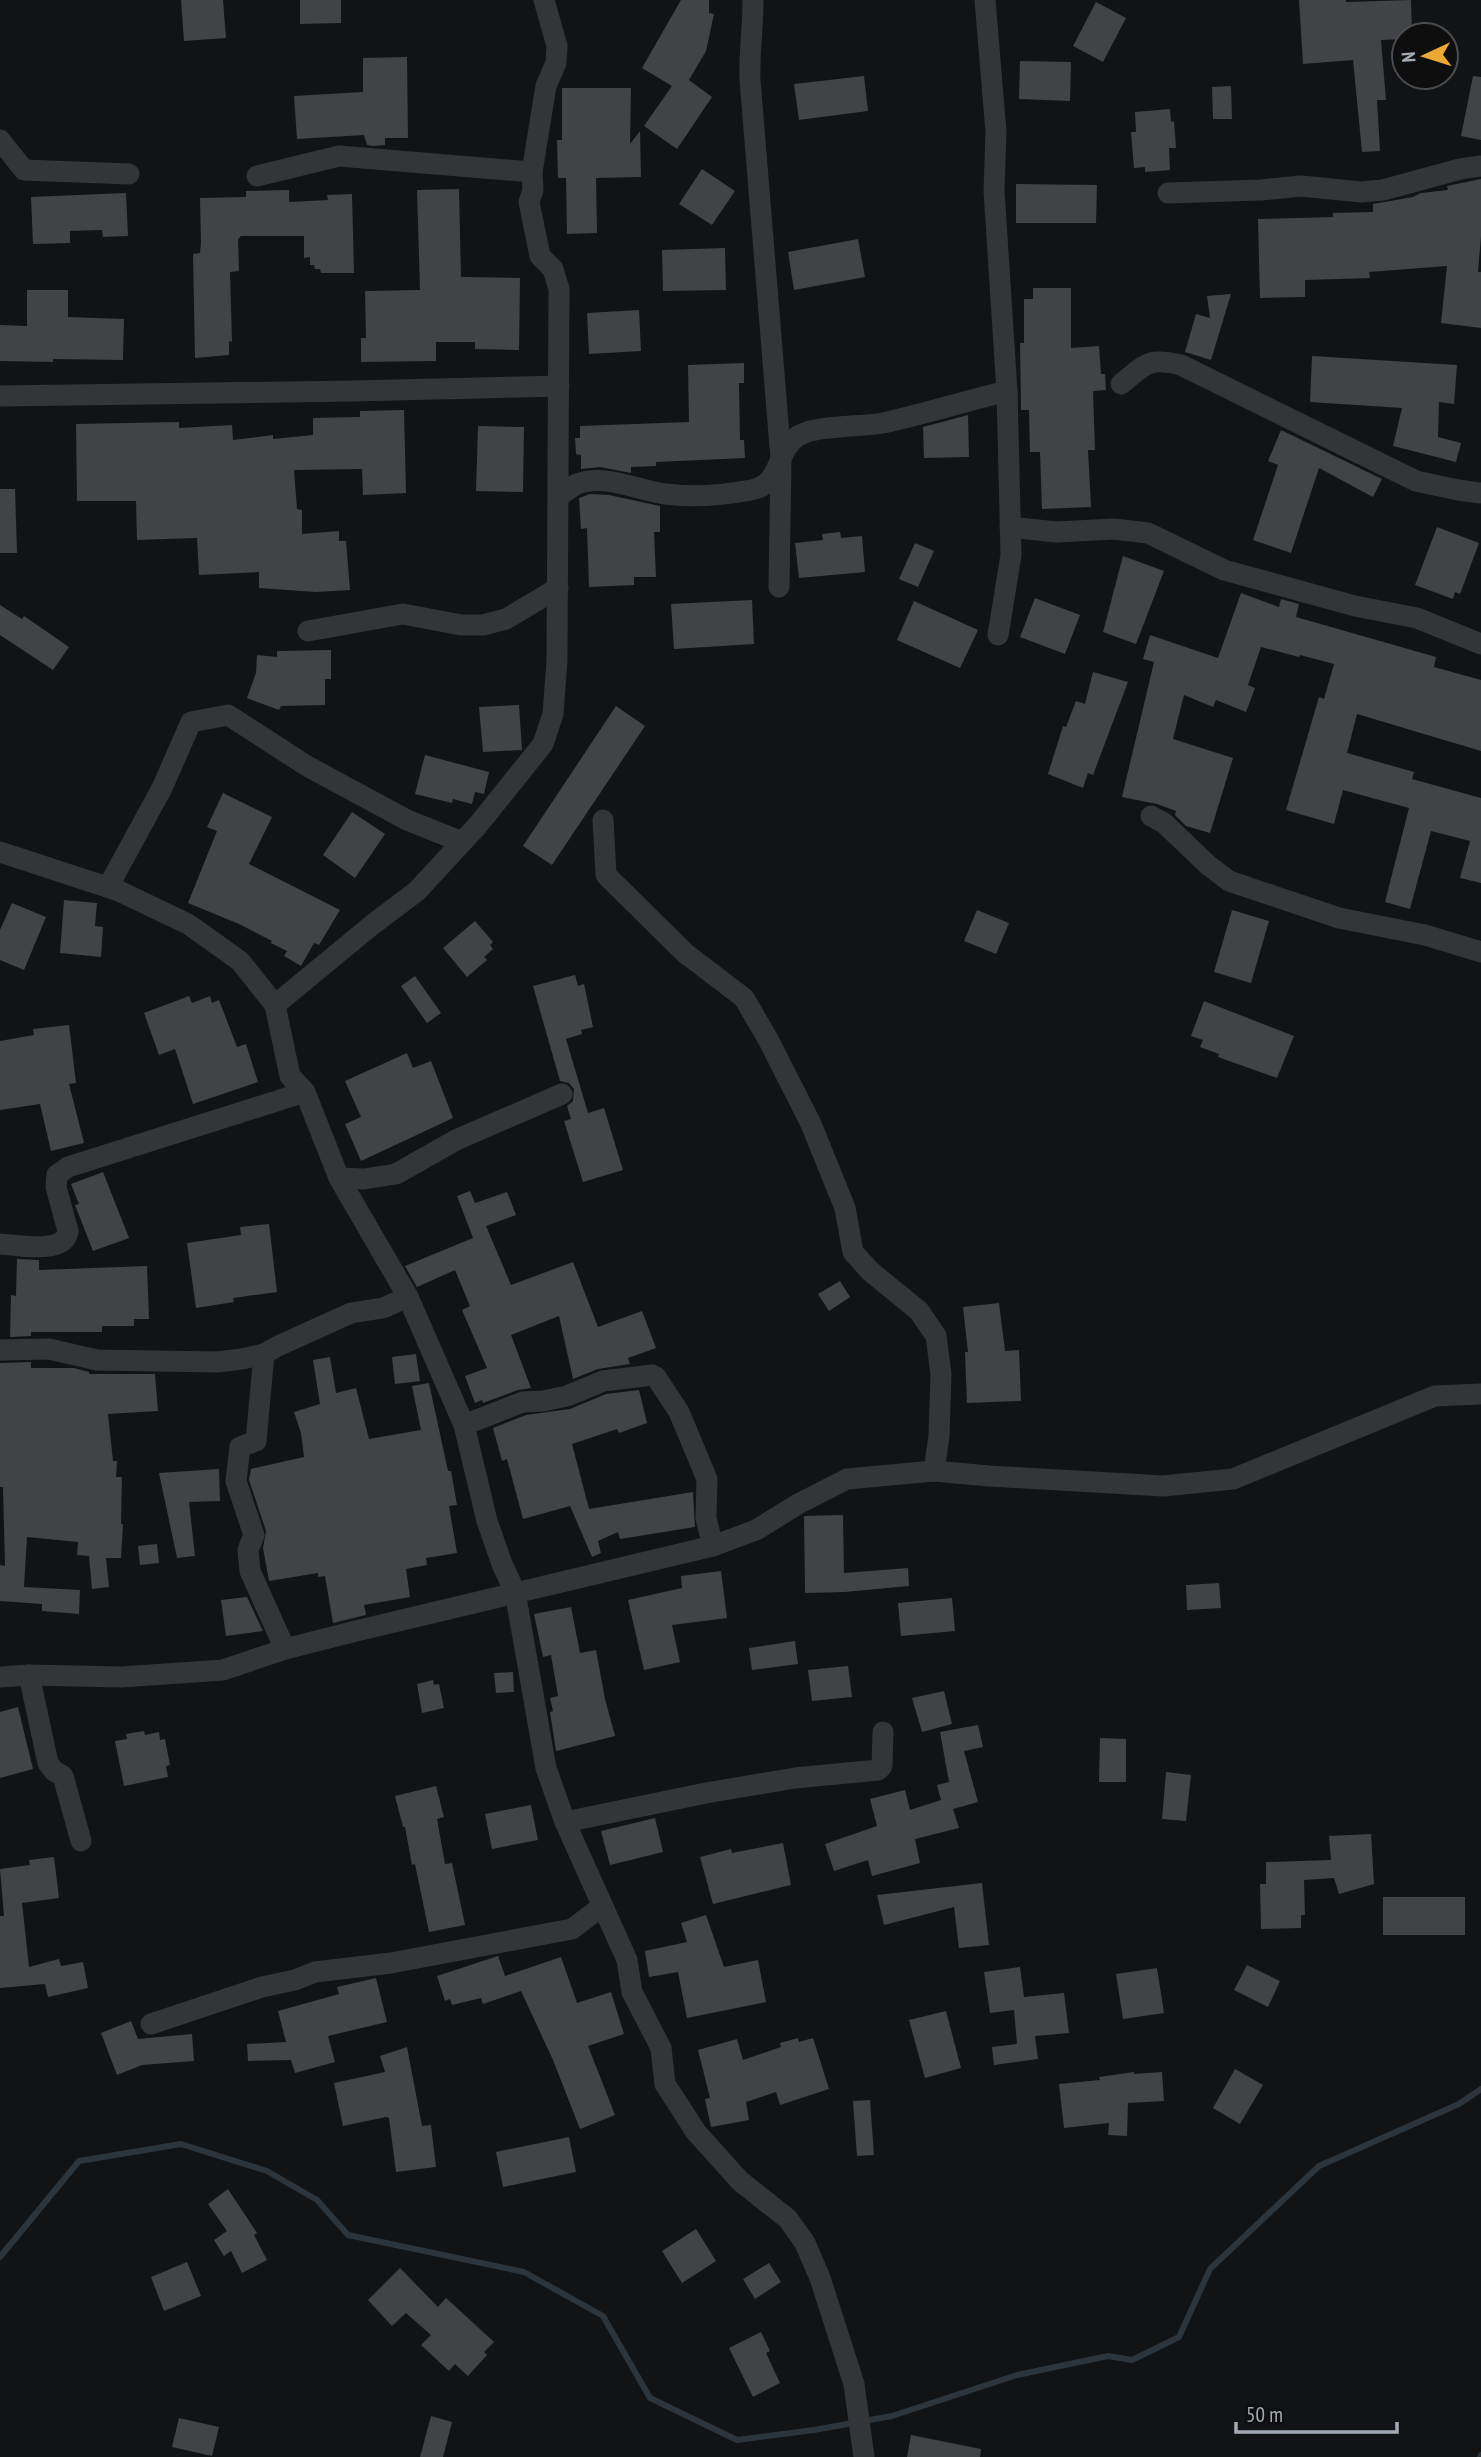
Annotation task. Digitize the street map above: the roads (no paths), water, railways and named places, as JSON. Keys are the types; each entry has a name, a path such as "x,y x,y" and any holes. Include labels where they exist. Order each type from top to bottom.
{"street":[{"path":"275,1005 417,891 462,842 535,754 553,714 558,589 559,289 553,269 540,256 529,202 533,190 532,172 546,86 556,63 557,46 544,0"},
{"path":"753,0 750,80 781,459 779,587"},
{"path":"985,0 996,132 994,191 1007,391 1011,555 998,635"},
{"path":"0,140 24,170 129,174"},
{"path":"257,176 339,156 532,172"},
{"path":"1168,192 1261,190 1301,186 1361,192 1383,190 1481,166"},
{"path":"1121,384 1150,361 1162,360 1181,365 1416,481 1481,493"},
{"path":"0,396 559,386"},
{"path":"559,496 578,484 589,482 610,482 666,494 705,496 762,487 771,480 791,442 800,435 881,423 1007,391"},
{"path":"1010,527 1056,532 1114,529 1148,533 1224,570 1355,606 1417,618 1481,644"},
{"path":"308,631 403,614 461,625 482,625 506,619 558,589"},
{"path":"108,887 162,788 191,722 228,715 307,766 407,820 462,842"},
{"path":"1151,816 1164,823 1229,881 1339,918 1425,935 1481,952"},
{"path":"603,821 606,875 685,953 744,998 811,1124 845,1208 853,1252 870,1271 919,1311 936,1336 941,1374 939,1436 934,1471"},
{"path":"0,852 108,887 188,924 240,961 275,1005 290,1076 304,1092 339,1178 408,1297 464,1425 487,1521 515,1592 547,1768 565,1822 626,1960 632,1992 661,2048 665,2084 705,2142 740,2181 788,2219 805,2244 820,2278 854,2384 864,2457"},
{"path":"0,1244 46,1247 60,1244 67,1238 68,1231 56,1187 57,1175 68,1167 304,1092"},
{"path":"339,1178 364,1179 396,1174 456,1140 562,1094"},
{"path":"0,1350 49,1349 97,1360 217,1362 264,1354 351,1313 383,1308 408,1297"},
{"path":"264,1354 256,1441 240,1447 236,1481 254,1535 248,1550 250,1571 285,1649"},
{"path":"464,1425 523,1402 567,1395 603,1381 652,1375 679,1412 707,1479 706,1518 713,1546"},
{"path":"0,1677 121,1677 223,1670 285,1649 713,1546 756,1530 798,1504 847,1479 934,1471 1163,1486 1233,1479 1435,1396 1481,1394"},
{"path":"29,1675 48,1763 54,1772 63,1776 81,1841"},
{"path":"565,1822 782,1780 878,1770 882,1766 883,1732"},
{"path":"151,2024 316,1972 391,1963 572,1929 601,1906"}],"waterway":[{"path":"0,2257 79,2161 181,2144 267,2171 317,2200 348,2235 524,2272 603,2316 650,2398 737,2440 892,2416 1017,2375 1108,2356 1132,2360 1179,2337 1210,2269 1319,2166 1459,2104 1481,2089"}]}
